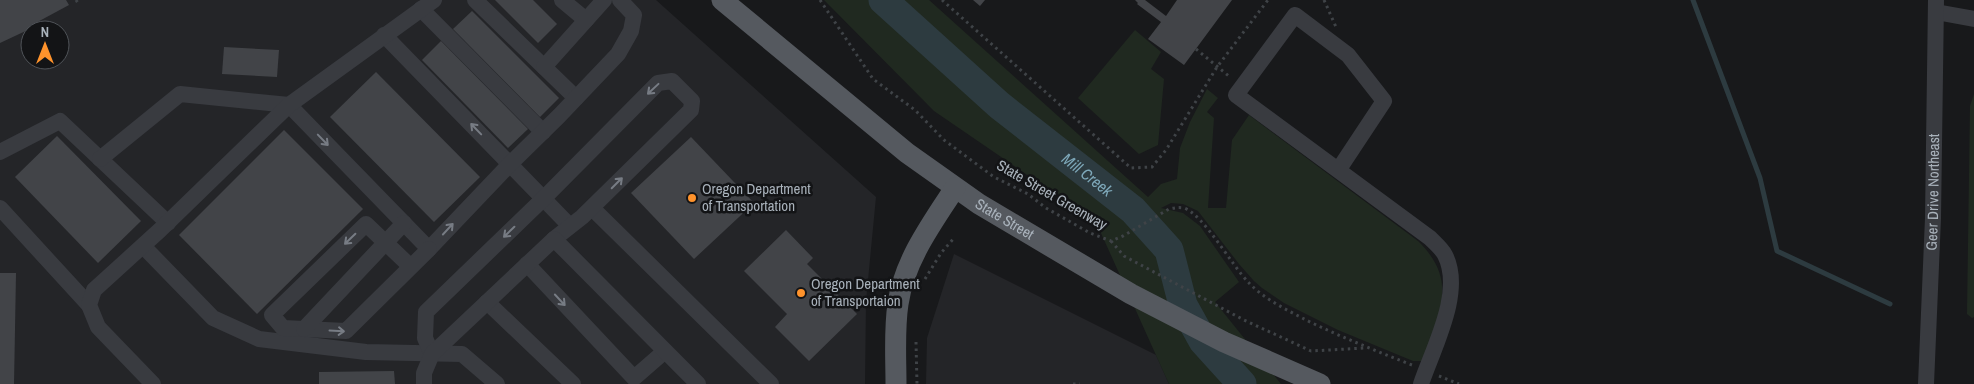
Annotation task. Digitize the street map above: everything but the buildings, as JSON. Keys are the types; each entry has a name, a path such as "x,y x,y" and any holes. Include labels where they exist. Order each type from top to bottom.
{"main road":[{"name":"State Street","path":"722,0 900,147 955,188 1131,294 1224,342 1320,384"},
{"path":"896,384 896,334 900,291 913,257 955,188"}],"street":[{"path":"476,0 576,98"},
{"path":"562,0 586,20"},
{"path":"544,66 604,0"},
{"path":"410,268 366,224 272,315 282,328 346,331 410,268 429,249 618,54 632,31 634,15 620,0"},
{"path":"89,305 94,290 168,223 289,105 428,4 543,132"},
{"path":"1936,6 1974,19"},
{"name":"Geer Drive Northeast","path":"1926,384 1932,237 1936,6"},
{"path":"1339,169 1384,101 1348,56 1295,15 1236,95 1339,169 1430,238 1445,253 1450,269 1451,287 1443,324 1423,377"},
{"path":"384,36 480,133 536,193 549,193 581,217 771,384"},
{"path":"424,384 424,373 432,354 554,239 581,217 691,110 692,101 672,81 658,83 549,193 426,312 425,338 432,354"},
{"path":"100,159 180,94 289,105 429,249"},
{"path":"0,152 60,121 168,223"},
{"path":"0,208 89,305 98,327 153,384"},
{"path":"304,329 404,224"},
{"path":"554,239 698,384"},
{"path":"143,246 213,318 259,339 366,352 462,354 497,384"},
{"path":"527,264 634,378 665,351"},
{"path":"487,302 573,384"}],"path":[{"name":"State Street Greenway","path":"820,0 874,80 915,110 944,140 994,177 1028,194 1046,208 1090,233 1111,241 1169,209 1176,207 1184,208 1208,231 1242,276 1263,295 1292,313 1351,342 1368,348 1423,377 1459,384"},
{"path":"942,0 1131,168 1152,167 1162,156 1217,66 1268,0"},
{"path":"1196,49 1242,86"},
{"path":"925,280 941,253 955,237"},
{"path":"1111,241 1124,256 1244,320 1311,350 1368,348"},
{"path":"916,340 917,384"},
{"path":"1073,384 1080,384"}],"shaded area":[{"path":"0,0 656,0 876,197 866,301 865,384 0,384"},
{"path":"824,0 929,0 1148,197 1161,184 1177,179 1180,148 1190,122 1207,89 1218,98 1207,112 1214,118 1208,208 1226,208 1232,140 1249,115 1418,241 1431,256 1439,270 1442,299 1423,361 1413,361 1338,330 1284,303 1254,281 1198,211 1183,204 1171,203 1161,208 1183,213 1200,226 1239,282 1215,302 1281,384 1169,384 1096,222 934,111"},
{"path":"1135,30 1161,52 1151,69 1164,79 1158,145 1139,154 1078,98"},
{"path":"1974,94 1974,317 1972,318 1967,314 1970,106"},
{"path":"954,254 1156,355 1169,384 926,384 927,338"}],"waterway":[{"name":"Mill Creek","path":"883,0 999,105 1133,210 1169,250 1183,305 1203,341 1242,384"},
{"path":"1693,0 1760,178 1777,251 1890,304"}],"place":[{"name":"Oregon Department of Transportation","path":"692,198"},
{"name":"Oregon Department of Transportaion","path":"801,293"}]}
